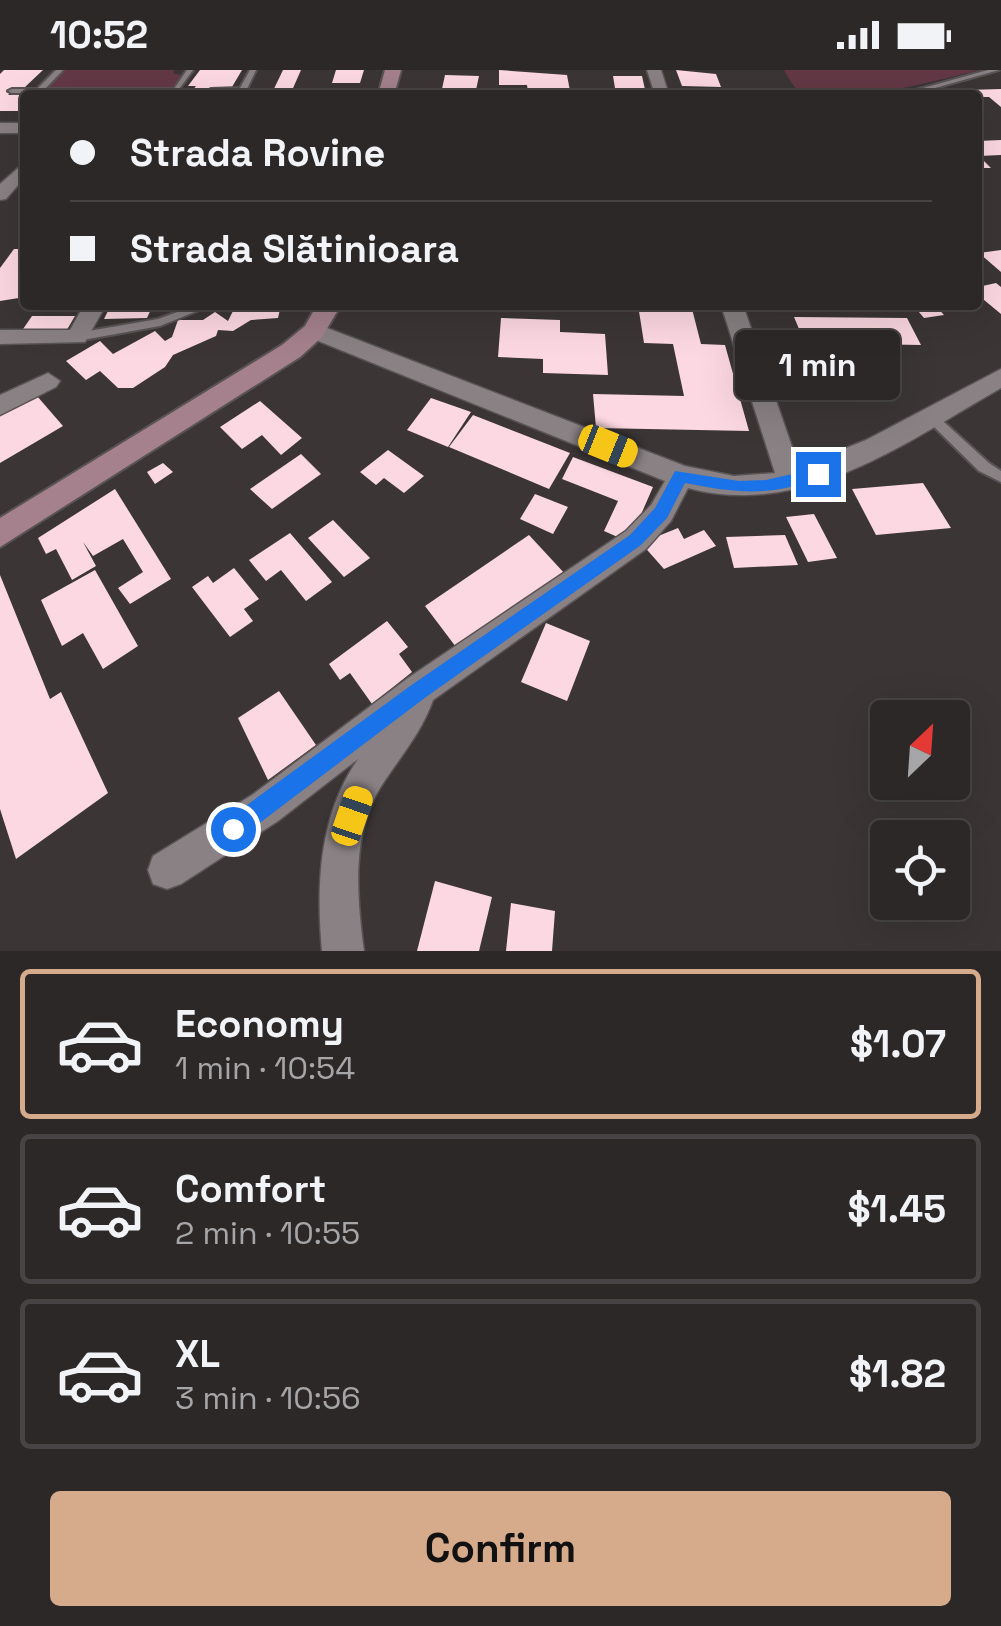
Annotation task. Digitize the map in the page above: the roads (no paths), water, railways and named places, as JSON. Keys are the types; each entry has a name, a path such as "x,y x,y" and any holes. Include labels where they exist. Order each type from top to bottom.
{"main road":[{"path":"0,534 272,364 314,331 326,310"}],"street":[{"path":"0,195 20,173"},
{"path":"0,338 78,337 93,310"},
{"path":"734,310 791,481"},
{"path":"314,331 681,476 739,488 791,481 838,465 1001,377"},
{"path":"0,406 48,381"},
{"path":"167,870 265,808 420,690 636,540 661,513 681,476"},
{"path":"343,951 339,920 342,842 360,789 413,713 420,690"}],"lane":[{"path":"40,90 60,70"},
{"path":"921,90 996,70"},
{"path":"12,92 20,92"},
{"path":"78,337 160,322 193,310"},
{"path":"930,416 984,466 1001,476"}]}
